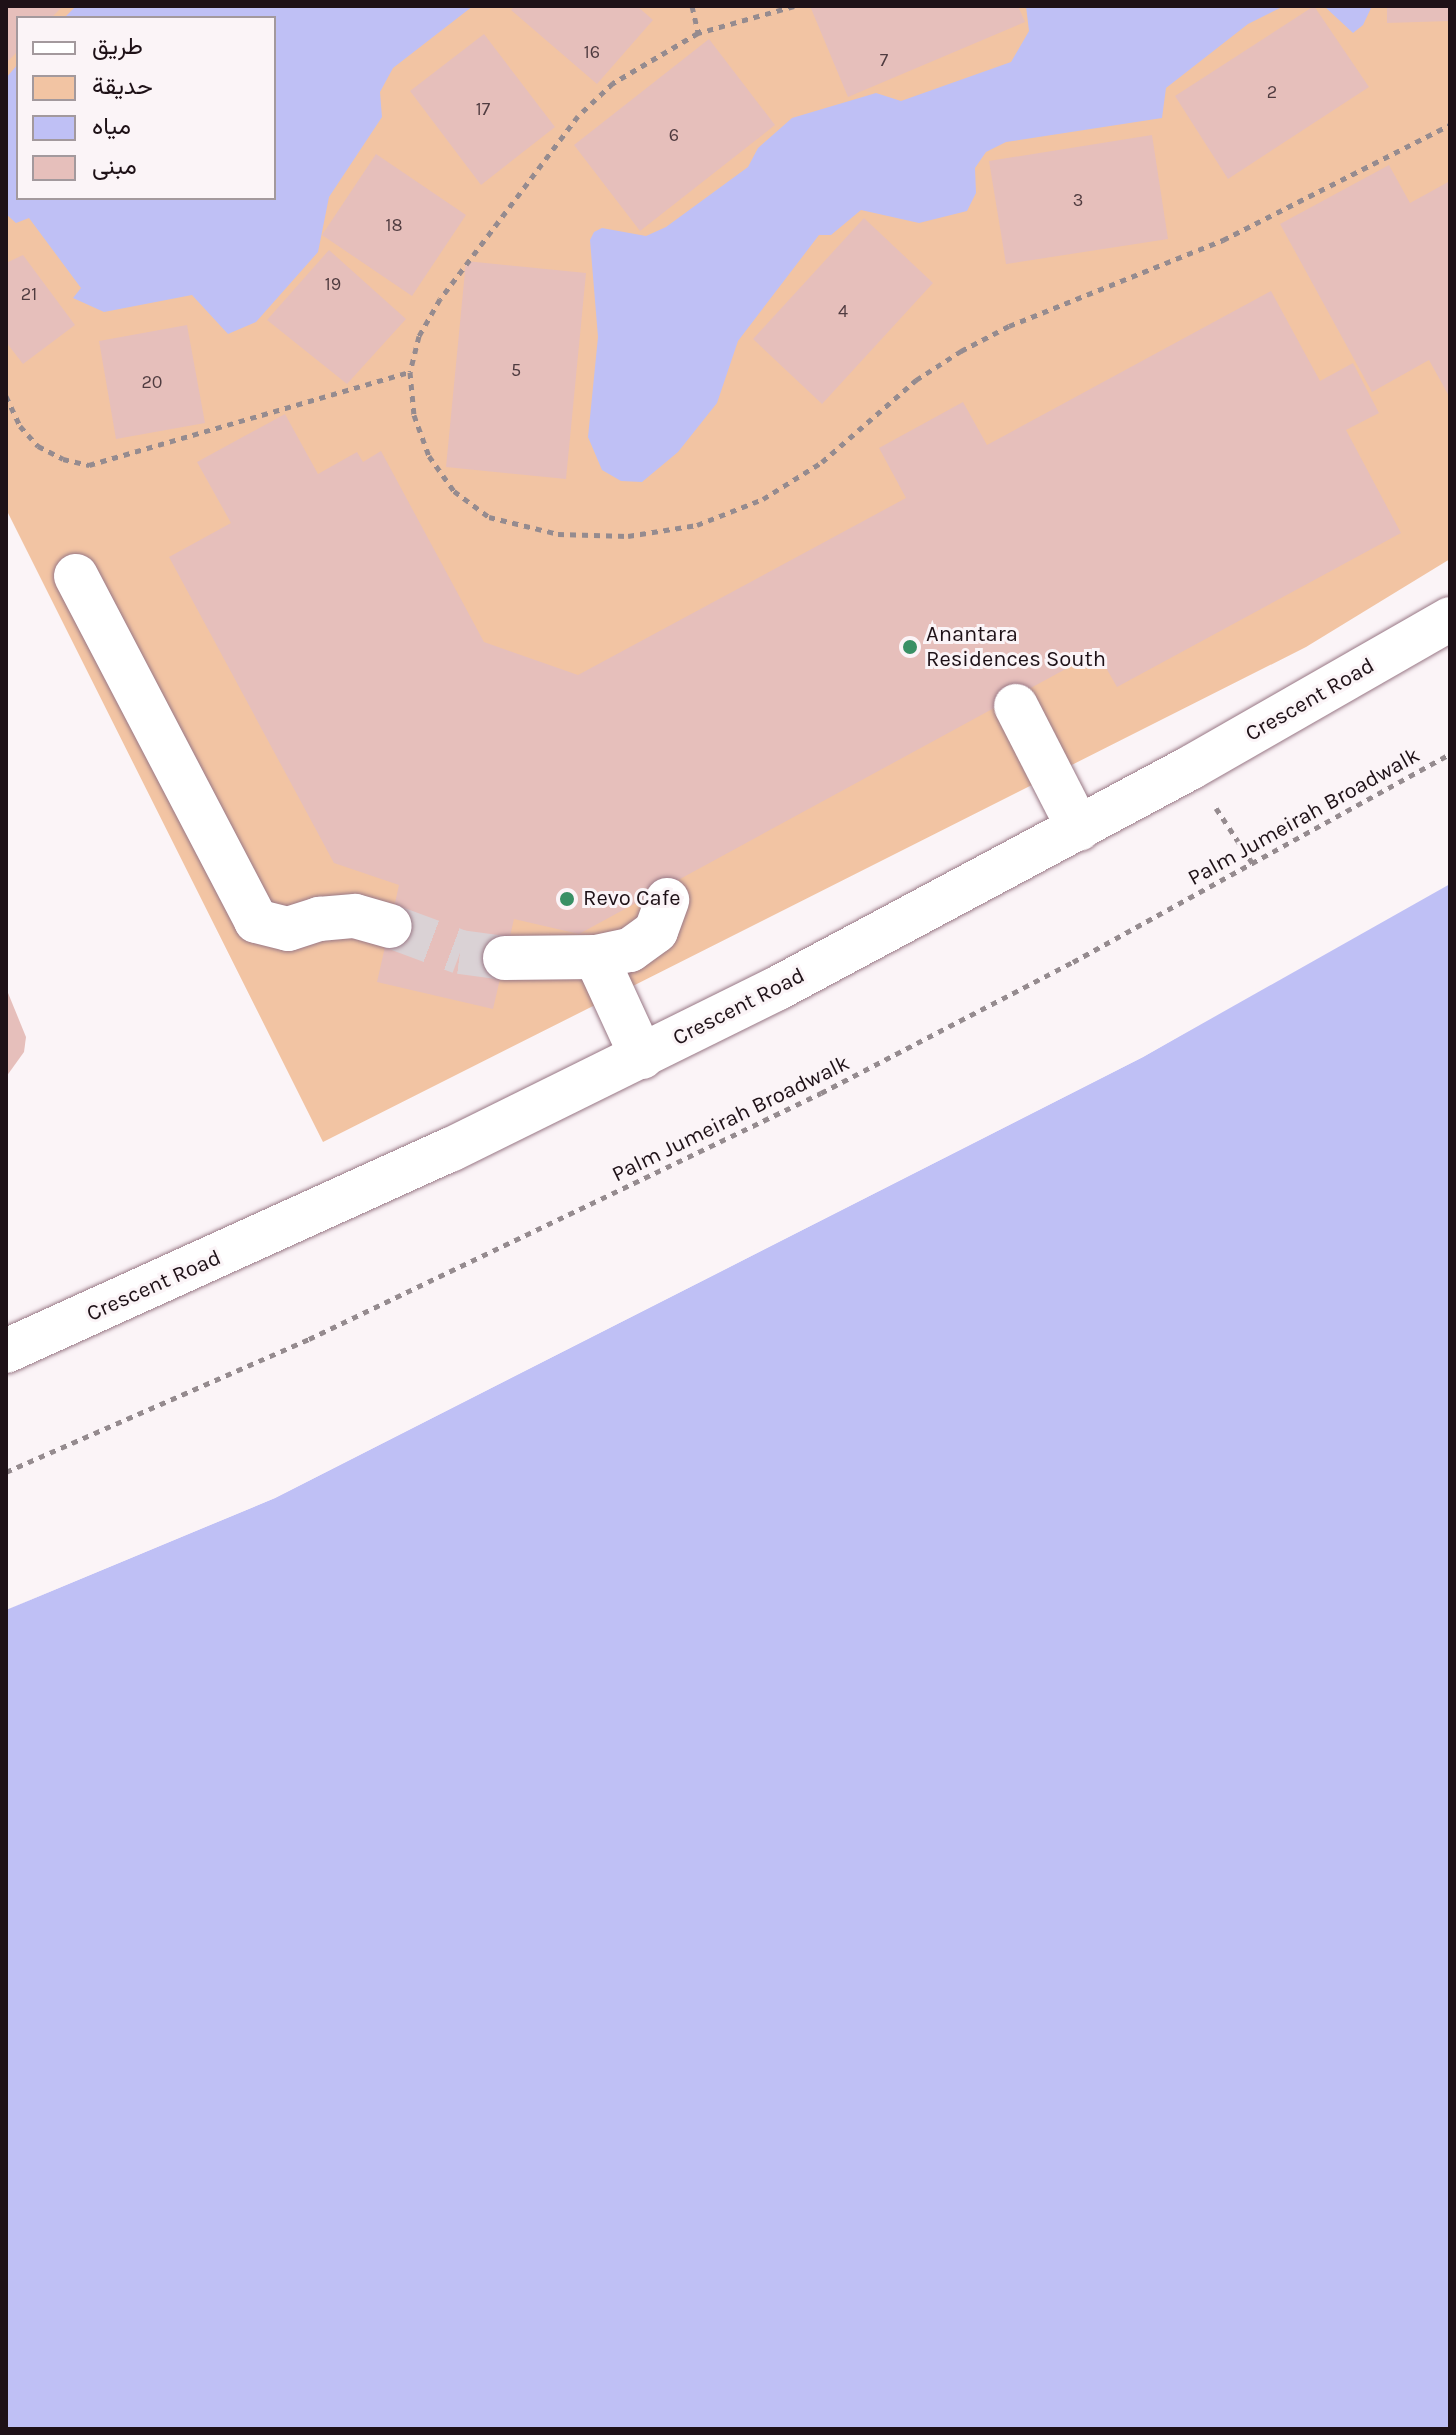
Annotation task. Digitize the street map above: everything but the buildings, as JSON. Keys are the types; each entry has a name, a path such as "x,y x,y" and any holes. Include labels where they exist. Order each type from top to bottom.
{"main road":[{"path":"76,576 256,921 288,929 337,915 390,926"},
{"name":"Crescent Road","path":"6,1351 290,1225 642,1057 1079,829 1450,619"},
{"path":"1016,706 1079,829"},
{"path":"505,958 596,957 644,942 660,924 667,900"},
{"path":"596,957 642,1057"}],"path":[{"path":"692,6 698,33"},
{"path":"794,6 698,33 653,55 578,116 463,262 419,336 410,372 414,415 429,456 454,491 489,517 558,534 628,536 697,525 763,499 822,462 916,380 961,351 1009,326 1223,240 1450,125"},
{"path":"6,396 20,426 38,446 63,459 89,465 410,372"},
{"name":"Palm Jumeirah Broadwalk","path":"6,1472 566,1218 821,1093 1253,864 1450,754"},
{"path":"1190,768 1253,864"}],"green space":[{"path":"6,6 1450,6 1450,559 1306,647 323,1142 6,509"}],"water":[{"path":"76,6 473,6 393,68 380,92 382,117 329,197 318,252 256,322 228,334 192,295 104,312 73,298 81,288 29,218 16,223 6,214 6,78 16,66 16,200 276,200 276,16 66,16"},
{"path":"1026,6 1284,6 1248,24 1166,88 1162,118 1006,142 986,152 975,168 976,193 967,211 919,223 861,210 831,235 819,235 738,341 717,403 678,452 642,482 621,481 602,470 588,437 598,337 590,240 594,232 602,228 646,236 666,227 748,167 758,148 792,118 876,93 901,101 1011,62 1029,31"},
{"path":"1324,6 1372,6 1363,25 1353,33"},
{"path":"1450,884 1450,2429 6,2429 6,1610 275,1498 1143,1057"}],"pier":[{"path":"1450,880 1143,1057 275,1498 6,1610 273,1495 1141,1053"}],"tunnel":[{"path":"390,926 460,952 505,958"}],"place":[{"name":"Anantara Residences South","path":"910,647"},
{"name":"Revo Cafe","path":"567,899"}]}
